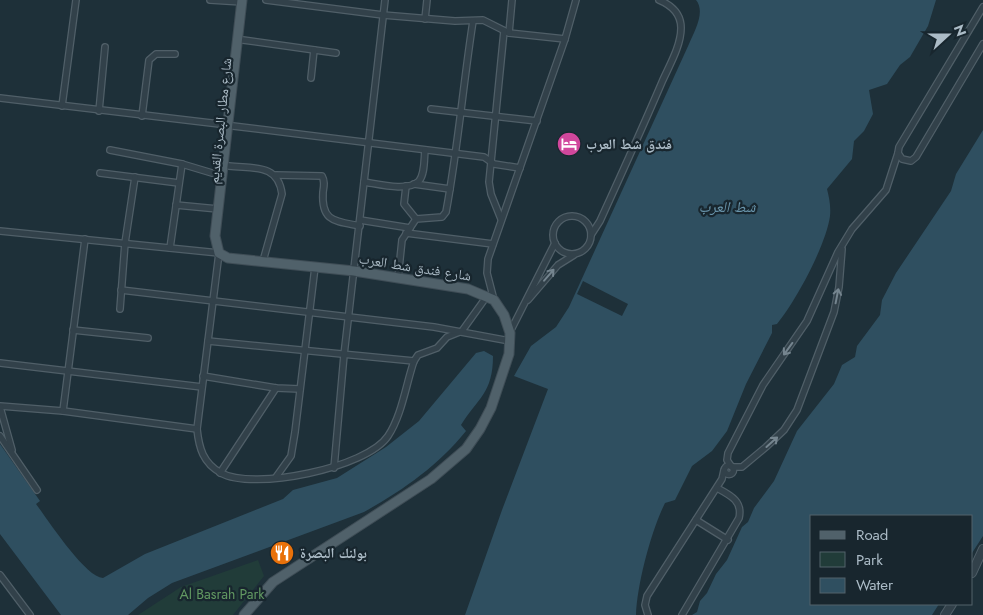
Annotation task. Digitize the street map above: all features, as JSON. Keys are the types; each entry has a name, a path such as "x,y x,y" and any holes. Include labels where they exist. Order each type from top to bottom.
{"main road":[{"name":"شارع مطار البصرة القديم","path":"218,249 215,236 222,176 243,40 244,1"},
{"name":"شارع مطار البصرة القديم","path":"218,249 229,166 230,125 244,1"},
{"name":"شارع فندق شط العرب","path":"218,249 228,258 354,271 468,289 491,297"},
{"path":"244,615 273,582 431,479 466,449 480,429 491,408 509,354 510,336 504,315 491,297"}],"street":[{"path":"62,106 76,0"},
{"path":"210,0 244,1"},
{"path":"266,0 300,2 383,15 425,19 487,21 506,32 565,39"},
{"path":"334,468 348,317 385,0"},
{"path":"425,19 427,0"},
{"path":"501,219 490,190 490,162 506,32 512,0"},
{"path":"0,231 170,248 218,249 214,301 197,429 202,455 207,463 220,473 242,480 334,468 366,454 388,437 397,416 414,360 418,355 437,348 447,337 462,331 491,297 487,267 493,244 565,39 576,0"},
{"path":"526,302 558,265 585,249 632,150 678,43 681,25 677,14 669,5 659,0"},
{"path":"729,469 727,457 763,385 807,322 833,260 843,244 886,190 899,147 983,7"},
{"path":"398,278 402,240 416,219 442,217 446,212 457,154 473,21"},
{"path":"243,40 336,53"},
{"path":"898,153 906,161 916,158 983,44"},
{"path":"100,111 105,47"},
{"path":"311,78 314,50"},
{"path":"142,116 149,60 156,54 175,54"},
{"path":"0,98 484,157 490,162 520,168"},
{"path":"432,109 537,121"},
{"path":"110,150 182,164 222,176"},
{"path":"364,182 406,186 414,184 419,181 423,173 425,150"},
{"path":"170,248 182,164"},
{"path":"229,166 269,170 276,175 280,183 282,194 263,261"},
{"path":"100,172 179,183"},
{"path":"276,175 322,176 324,181 323,205 326,213 332,220 493,244"},
{"path":"120,308 125,243 135,178"},
{"path":"414,184 450,189"},
{"path":"406,186 404,204 416,219"},
{"path":"176,206 218,209"},
{"path":"121,290 510,336 526,302 531,286 555,243 554,227 565,217 576,216 585,220 591,234"},
{"path":"63,411 85,239"},
{"path":"555,243 566,253 576,254"},
{"path":"648,615 645,605 647,596 729,469 742,466 784,430 797,410 834,312 839,288 843,244"},
{"path":"276,477 291,456 315,267"},
{"path":"73,330 148,338"},
{"path":"208,341 414,360"},
{"path":"0,363 202,387"},
{"path":"203,376 276,388 300,389"},
{"path":"220,473 276,388"},
{"path":"12,453 6,421 0,406 63,411 197,429"},
{"path":"0,436 37,490"},
{"path":"682,615 728,540 739,518 740,510 734,498 717,488"},
{"path":"696,520 728,540"},
{"path":"973,571 982,552"},
{"path":"0,575 30,615"}],"green space":[{"name":"Al Basrah Park","path":"258,560 264,576 233,615 138,615 181,587"}],"water":[{"name":"شط العرب","path":"696,0 936,0 928,26 910,57 900,65 887,84 869,90 873,114 864,131 854,141 852,159 827,189 830,216 823,242 793,302 777,324 772,325 772,333 746,384 727,431 712,451 692,466 675,500 665,503 646,558 639,589 636,615 465,615 548,389 514,376 531,346 556,327 569,307 696,28 700,10"},
{"path":"983,130 983,536 973,551 973,515 810,515 810,605 938,605 932,615 692,615 697,612 700,601 727,560 742,527 748,522 754,508 774,481 797,431 834,384 842,365 855,357 857,346 880,315 882,300 896,273 951,191 956,174"},
{"path":"484,351 493,356 490,379 483,394 461,425 466,431 444,455 419,476 364,512 172,583 148,598 128,615 61,615 0,534 0,444 40,501 36,504 67,547 95,575 103,578 145,554 283,499 293,490 337,478 386,447 419,421 476,353"}],"pier":[{"path":"583,281 628,304 622,316 577,294"}],"place":[{"name":"فندق شط العرب","path":"569,144"},
{"name":"بولنك البصرة","path":"282,553"}]}
